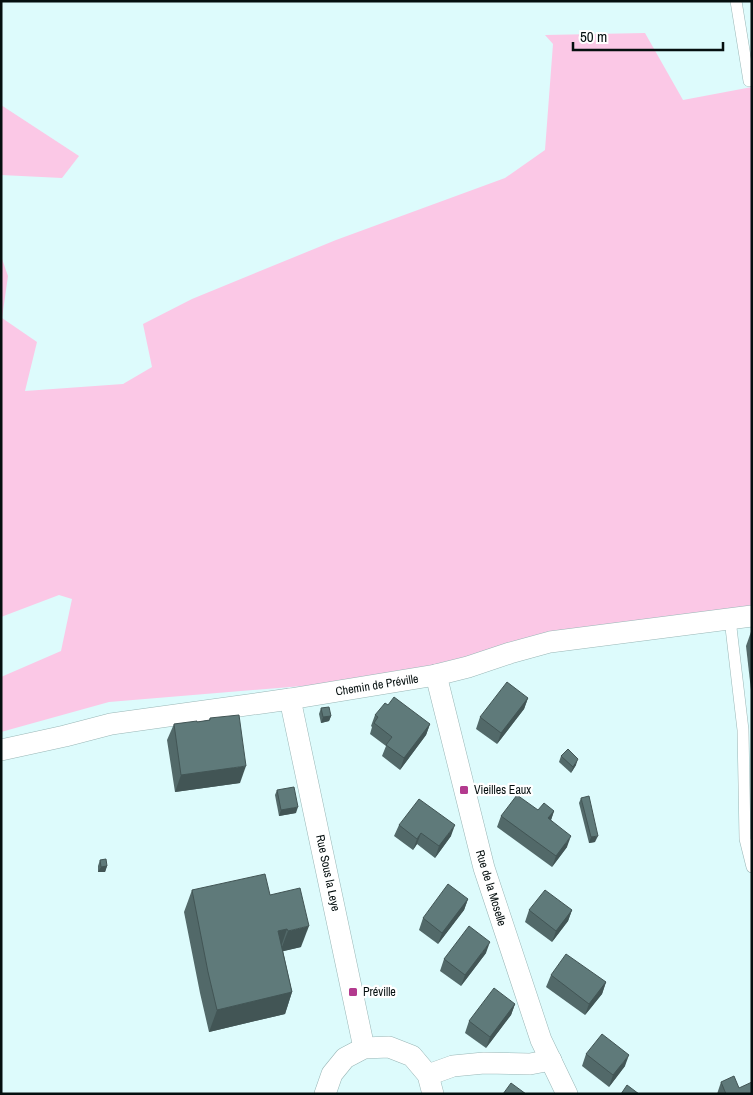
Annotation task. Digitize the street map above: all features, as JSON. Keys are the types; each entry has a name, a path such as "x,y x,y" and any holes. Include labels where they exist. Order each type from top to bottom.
{"street":[{"name":"Chemin de Préville","path":"1,750 111,724 290,699 436,675 550,642 752,616"},
{"name":"Rue de la Moselle","path":"436,675 484,868 541,1040 567,1094"},
{"name":"Rue Sous la Leye","path":"290,699 364,1048"},
{"path":"325,1094 332,1074 345,1058 364,1048 389,1046 412,1056 430,1085 453,1066 484,1063 530,1064 551,1060"}],"lane":[{"path":"736,1 748,80"},
{"path":"730,619 743,730 745,839 752,868"}],"shaded area":[{"path":"645,33 683,100 752,87 752,616 571,639 436,675 109,702 1,732 1,677 61,651 72,599 59,595 1,617 1,256 8,276 2,318 37,342 25,391 123,384 152,367 143,324 192,299 336,240 505,178 545,150 553,44 545,35"},
{"path":"1,105 79,156 62,178 1,175"}],"building":[{"path":"507,682 528,698 501,733 480,717"},
{"path":"394,697 430,724 404,758 386,745 392,737 374,723 378,717 375,715 385,703 388,705"},
{"path":"329,707 331,716 323,717 321,708"},
{"path":"239,715 246,766 181,775 174,724"},
{"path":"568,749 578,759 573,767 561,756"},
{"path":"294,787 298,807 281,810 277,790"},
{"path":"517,795 538,810 544,803 554,811 548,818 571,836 556,856 501,816"},
{"path":"589,796 598,836 591,837 581,798"},
{"path":"419,799 455,825 439,846 421,833 417,839 399,825"},
{"path":"106,859 107,866 101,867 100,860"},
{"path":"265,874 270,895 300,888 309,926 288,931 287,929 278,931 292,992 217,1010 192,890"},
{"path":"448,884 468,899 442,933 423,918"},
{"path":"545,890 572,910 556,931 529,910"},
{"path":"469,926 490,942 465,975 444,959"},
{"path":"566,954 606,982 589,1004 551,975"},
{"path":"494,988 515,1004 490,1037 469,1021"},
{"path":"602,1034 629,1055 613,1075 586,1054"},
{"path":"734,1076 739,1088 752,1082 752,1094 726,1094 721,1082"},
{"path":"511,1083 526,1094 503,1094"},
{"path":"627,1085 639,1094 621,1094"}],"place":[{"name":"Vieilles Eaux","path":"464,790"},
{"name":"Préville","path":"353,992"}]}
